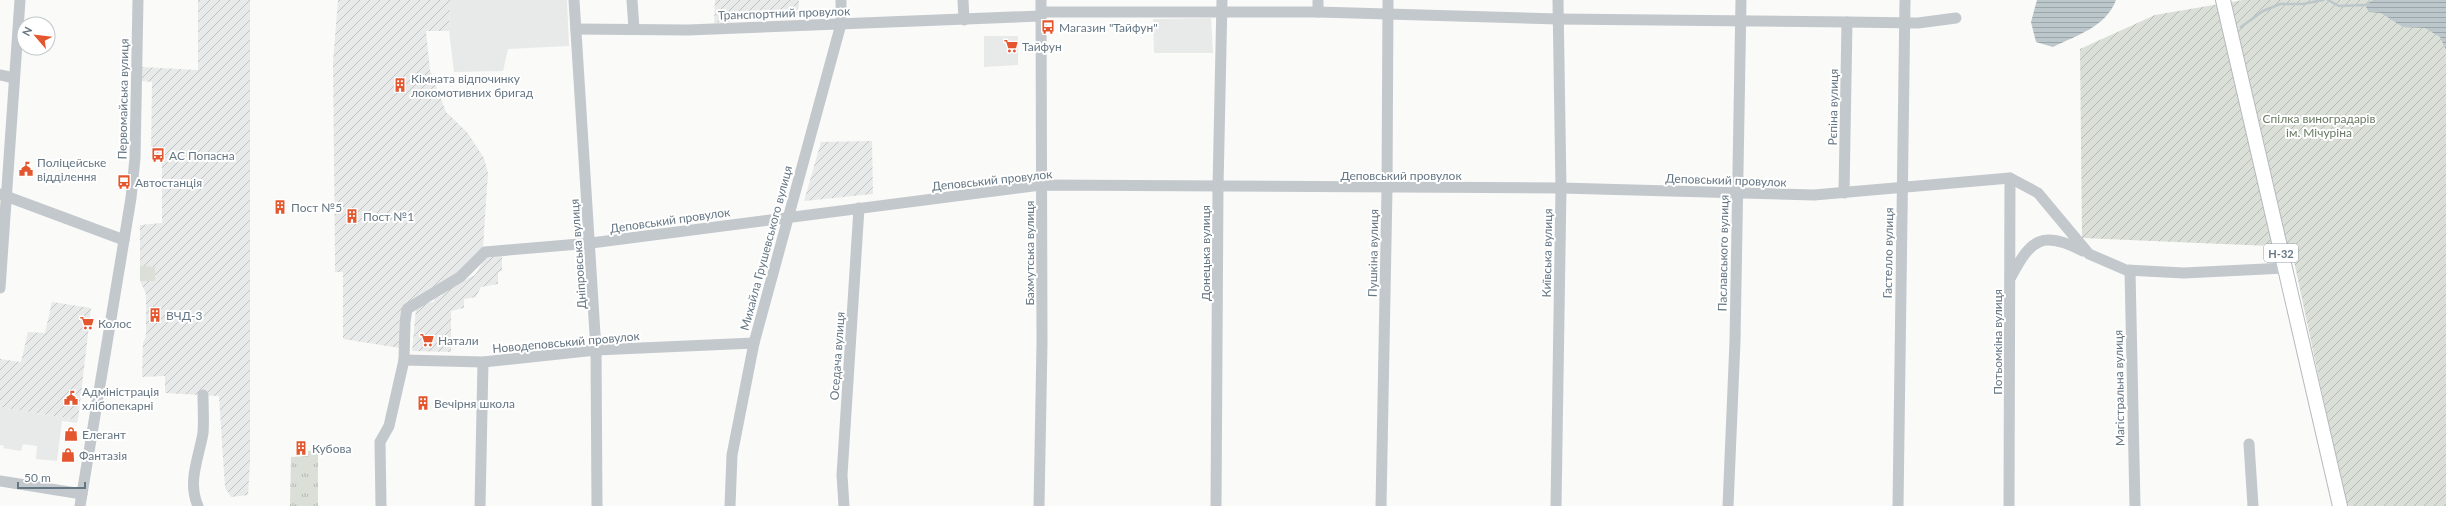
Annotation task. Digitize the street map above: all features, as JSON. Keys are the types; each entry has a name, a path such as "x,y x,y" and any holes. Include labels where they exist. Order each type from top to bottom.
{"main road":[{"name":"Н-32","path":"2223,0 2340,506"}],"street":[{"path":"0,288 3,195 20,0"},
{"name":"Первомайська вулиця","path":"80,506 124,240 135,158 138,0"},
{"name":"Дніпровська вулиця","path":"574,0 591,243 596,350 597,506"},
{"path":"632,0 634,29"},
{"name":"Михайла Грушевського вулиця","path":"730,506 732,455 754,343 841,24 841,0"},
{"path":"963,0 964,20"},
{"name":"Бахмутська вулиця","path":"1039,506 1042,343 1041,0"},
{"name":"Донецька вулиця","path":"1216,506 1218,187 1222,0"},
{"path":"1318,0 1318,12"},
{"name":"Пушкіна вулиця","path":"1381,506 1387,189 1388,0"},
{"name":"Київська вулиця","path":"1556,506 1561,188 1558,0"},
{"name":"Паславського вулиця","path":"1728,506 1735,341 1741,0"},
{"name":"Гастелло вулиця","path":"1898,506 1905,0"},
{"name":"Транспортний провулок","path":"576,29 688,30 964,20 1041,14 1222,12 1388,13 1558,19 1741,22 1904,22 1956,18"},
{"name":"Рєпіна вулиця","path":"1844,193 1847,22"},
{"path":"0,75 14,78"},
{"path":"2010,178 2038,193 2089,254"},
{"name":"Деповський провулок","path":"404,360 405,322 407,309 460,277 485,252 591,243 1041,185 1387,189 1561,188 1814,196 2010,178"},
{"name":"Потьомкіна вулиця","path":"2009,506 2010,178"},
{"path":"3,195 124,240"},
{"name":"Оседача вулиця","path":"844,506 842,475 859,208"},
{"path":"2010,279 2024,252 2042,240 2062,240 2089,254 2130,270 2184,273 2285,268"},
{"name":"Магістральна вулиця","path":"2130,270 2135,506"},
{"name":"Новодеповський провулок","path":"404,360 483,362 596,350 754,343"},
{"path":"381,506 380,442 389,426 404,360"},
{"path":"480,506 483,362"},
{"path":"198,506 192,494 196,457 203,432 202,395"},
{"path":"2249,444 2253,506"},
{"path":"0,481 82,494"}],"shaded area":[{"path":"198,0 250,0 250,464 248,495 231,497 225,488 219,396 165,393 165,376 142,377 143,343 146,336 146,294 140,281 140,225 162,223 162,157 151,157 152,82 142,81 142,67 198,70"},
{"path":"338,0 450,0 449,31 426,31 430,70 446,112 467,132 484,158 488,173 483,248 458,274 408,305 399,322 400,348 343,339 343,272 335,272 333,62"},
{"path":"450,0 567,0 569,46 508,49 503,71 454,72 449,31"},
{"path":"715,0 799,0 798,15 714,23"},
{"path":"2037,0 2116,0 2105,17 2098,24 2053,47 2036,42 2031,22"},
{"path":"2373,0 2446,0 2446,50 2440,37 2425,28 2403,27 2381,13 2369,12 2365,5"},
{"path":"1211,18 1213,53 1154,53 1153,19"},
{"path":"984,36 1018,36 1018,65 984,67"},
{"path":"872,141 873,194 804,201 821,142"},
{"path":"488,253 502,253 502,271 498,272 498,284 481,287 476,297 464,299 464,308 451,311 451,352 412,351 416,309 424,303 434,302 435,298 441,296 442,291 475,275"},
{"path":"52,302 91,308 78,420 0,407 0,359 21,362 28,332 45,333"},
{"path":"0,407 78,420 77,423 62,421 57,461 36,459 37,446 23,444 21,451 3,448 4,446 0,445"}],"green space":[{"name":"Спілка виноградарів ім. Мічуріна","path":"2243,0 2446,0 2446,506 2346,506 2291,247 2082,238 2080,49 2155,15"},
{"path":"140,266 155,267 155,281 140,281"},
{"path":"318,450 318,506 290,506 291,457 308,456 308,451"}],"waterway":[{"path":"2241,27 2263,11 2280,4 2303,4 2323,0"},
{"path":"2328,0 2339,6 2365,5"}],"place":[{"name":"Магазин \"Тайфун\"","path":"1048,27"},
{"name":"Тайфун","path":"1011,46"},
{"name":"Кімната відпочинку локомотивних бригад","path":"400,85"},
{"name":"АС Попасна","path":"158,155"},
{"name":"Поліцейське відділення","path":"26,169"},
{"name":"Автостанція","path":"124,182"},
{"name":"Пост №5","path":"280,207"},
{"name":"Пост №1","path":"352,216"},
{"name":"ВЧД-3","path":"155,315"},
{"name":"Колос","path":"87,323"},
{"name":"Натали","path":"427,340"},
{"name":"Адміністрація хлібопекарні","path":"71,398"},
{"name":"Вечірня школа","path":"423,403"},
{"name":"Елегант","path":"71,434"},
{"name":"Кубова","path":"301,448"},
{"name":"Фантазія","path":"68,455"}]}
